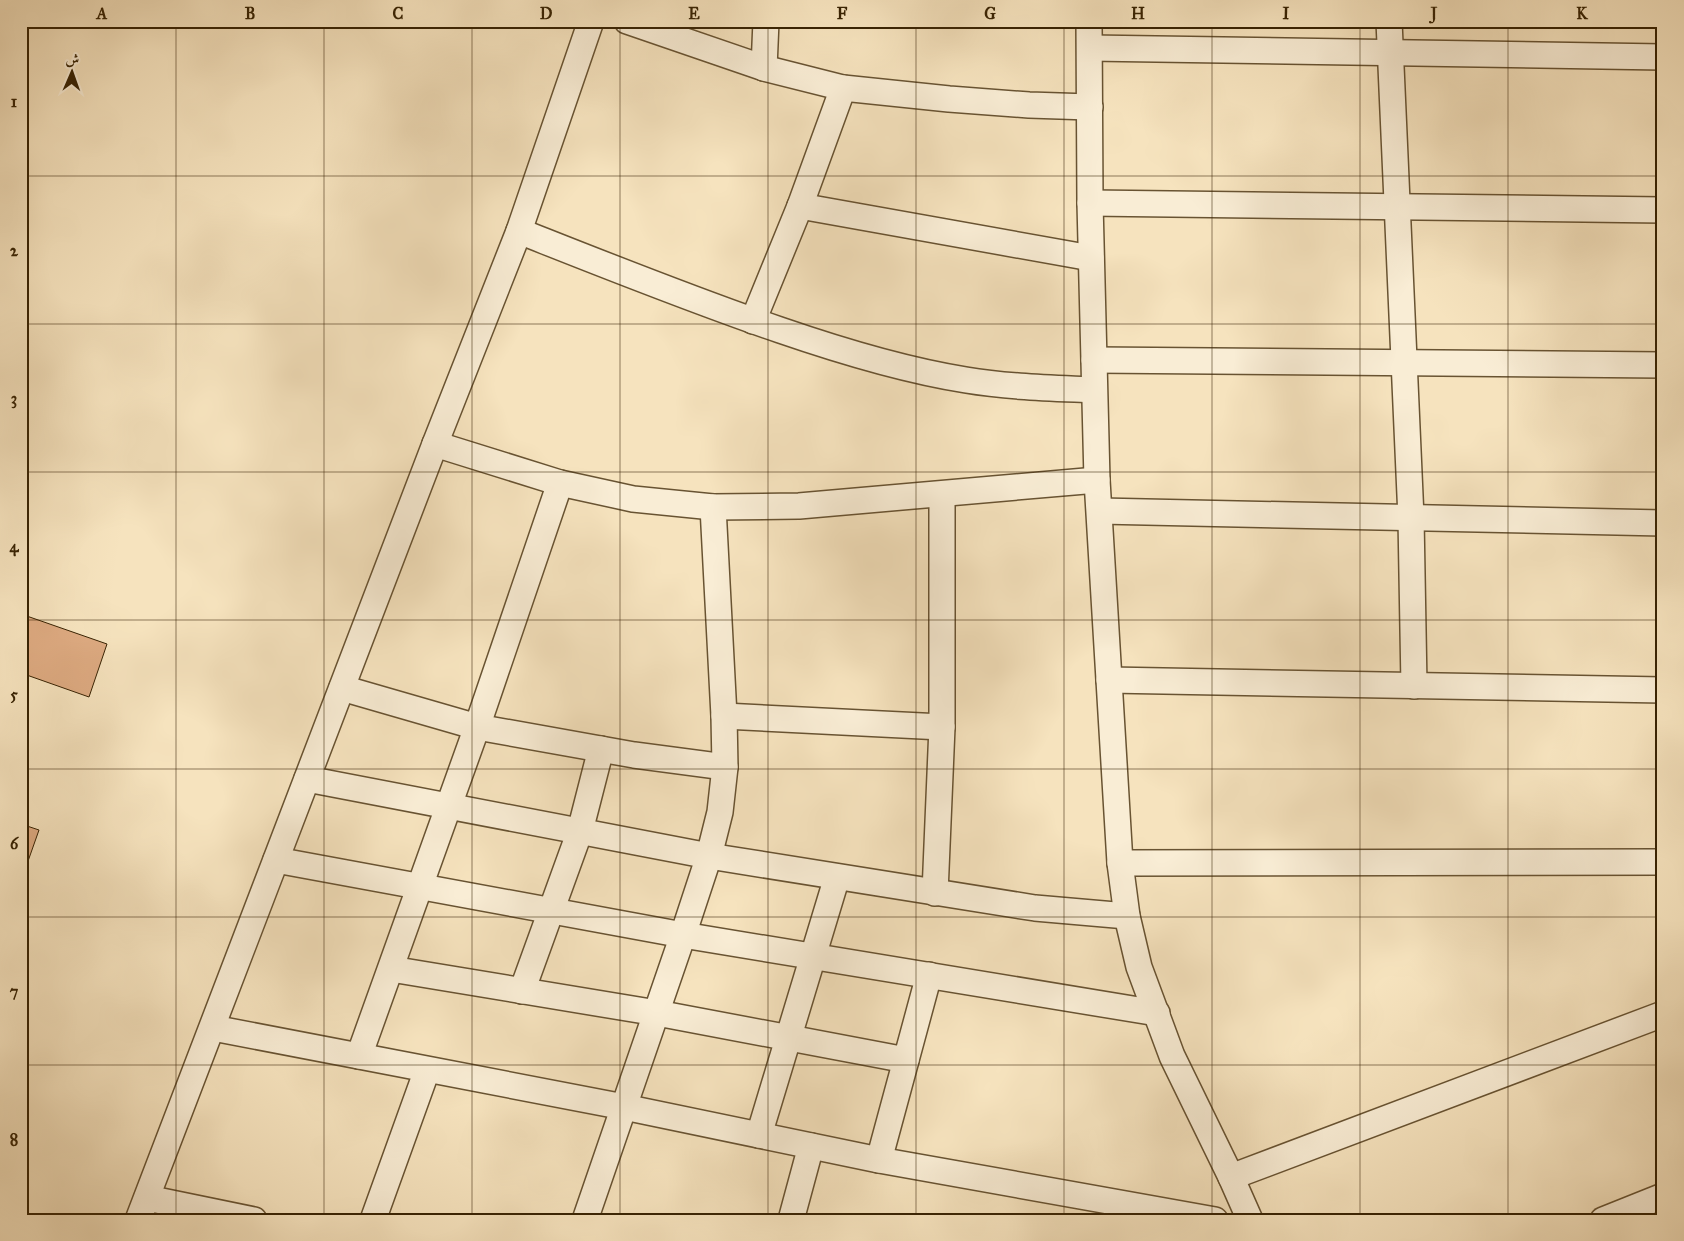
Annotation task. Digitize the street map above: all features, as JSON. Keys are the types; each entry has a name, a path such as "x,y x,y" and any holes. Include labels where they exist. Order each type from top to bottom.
{"street":[{"path":"254,1220 142,1209 213,1028 435,444 519,231 591,21"},
{"path":"627,21 764,68 843,88 989,102 1090,107"},
{"path":"764,68 766,21"},
{"path":"1089,21 1094,390 1120,863 1127,916 1140,967 1172,1056 1250,1220"},
{"path":"1389,21 1411,518 1414,686"},
{"path":"1090,48 1663,57"},
{"path":"754,321 800,206 843,88"},
{"path":"1090,203 1663,210"},
{"path":"800,206 1091,258"},
{"path":"519,231 662,288 754,321 828,346 909,369 967,380 1024,386 1094,390"},
{"path":"1094,360 1663,365"},
{"path":"435,444 560,483 634,499 713,508 799,506 1098,480"},
{"path":"359,1056 477,727 560,483"},
{"path":"935,892 942,727 942,495"},
{"path":"585,1220 683,936 709,856 720,812 725,767 724,716 713,508"},
{"path":"1100,511 1663,524"},
{"path":"1109,680 1663,690"},
{"path":"342,688 477,727 602,749 725,767"},
{"path":"724,716 942,727"},
{"path":"522,991 580,831 602,749"},
{"path":"307,779 709,856 1035,908 1127,916"},
{"path":"276,860 683,936 1157,1013"},
{"path":"1120,863 1663,862"},
{"path":"759,1135 837,877"},
{"path":"391,969 657,1013 906,1060"},
{"path":"879,1160 929,976"},
{"path":"1231,1177 1663,1014"},
{"path":"213,1028 624,1107 879,1160 1215,1220"},
{"path":"373,1220 427,1070"},
{"path":"792,1220 811,1146"},
{"path":"1603,1220 1663,1196"}],"building":[{"path":"21,614 107,644 89,697 21,673"},
{"path":"21,824 39,830 21,881"}]}
